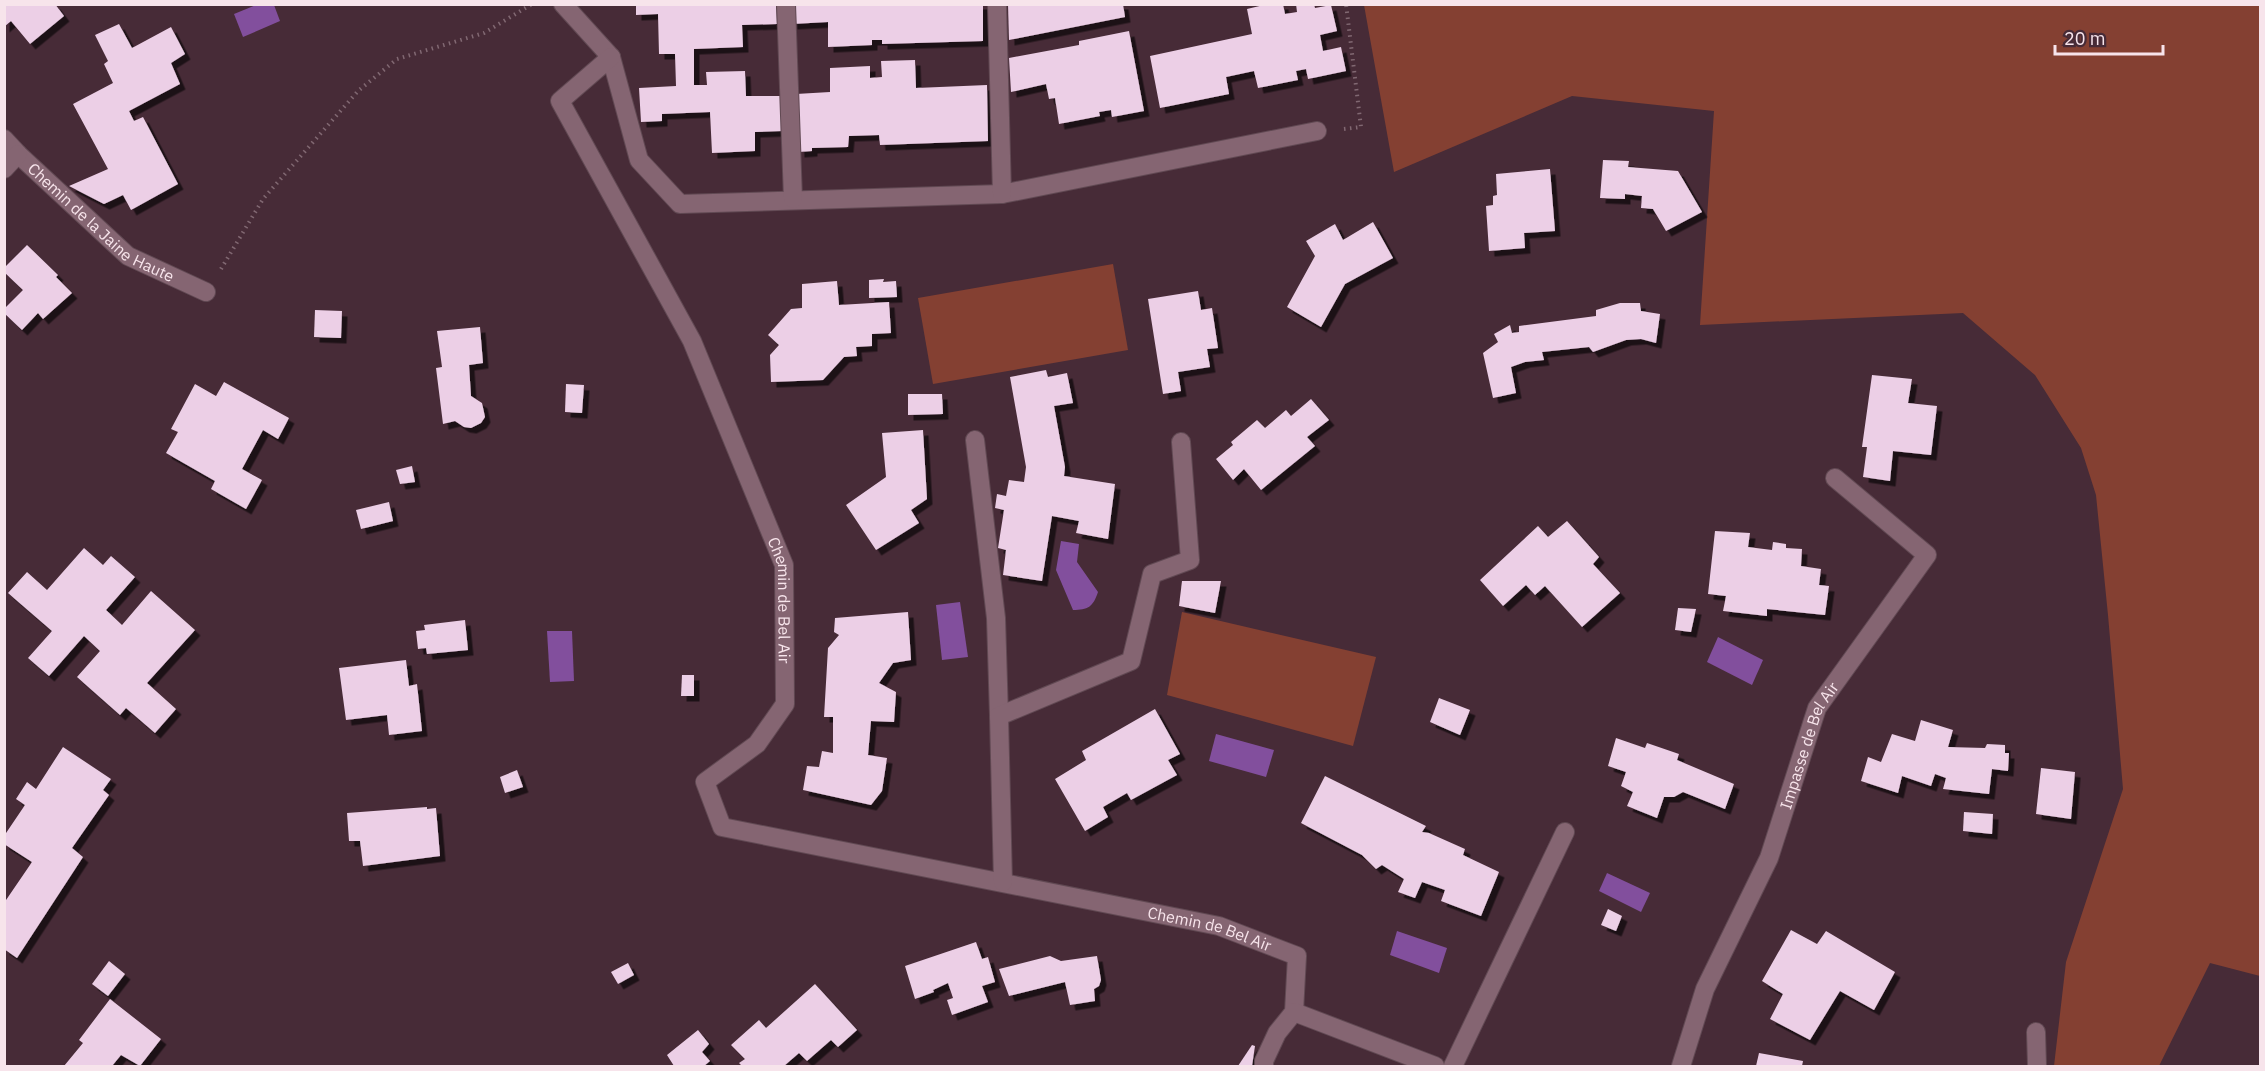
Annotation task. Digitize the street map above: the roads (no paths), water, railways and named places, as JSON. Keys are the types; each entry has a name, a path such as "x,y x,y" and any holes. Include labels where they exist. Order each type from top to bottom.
{"street":[{"path":"563,4 611,57 639,160 680,204 1002,194 1317,131"},
{"path":"786,4 793,199"},
{"path":"997,4 1002,194"},
{"name":"Chemin de Bel Air","path":"611,57 560,100 693,341 784,565 785,704 757,744 705,782 722,827 1219,926 1297,956 1294,1012"},
{"name":"Chemin de la Jaine Haute","path":"4,139 128,256 206,292"},
{"path":"4,169 18,154"},
{"path":"975,440 996,618 1003,882"},
{"path":"999,716 1131,661 1152,574 1190,560 1181,442"},
{"name":"Impasse de Bel Air","path":"1681,1066 1705,989 1769,858 1817,708 1927,555 1835,478"},
{"path":"1453,1066 1565,832"},
{"path":"1264,1066 1264,1061 1277,1033 1294,1012 1435,1066"},
{"path":"2036,1032 2037,1066"}]}
